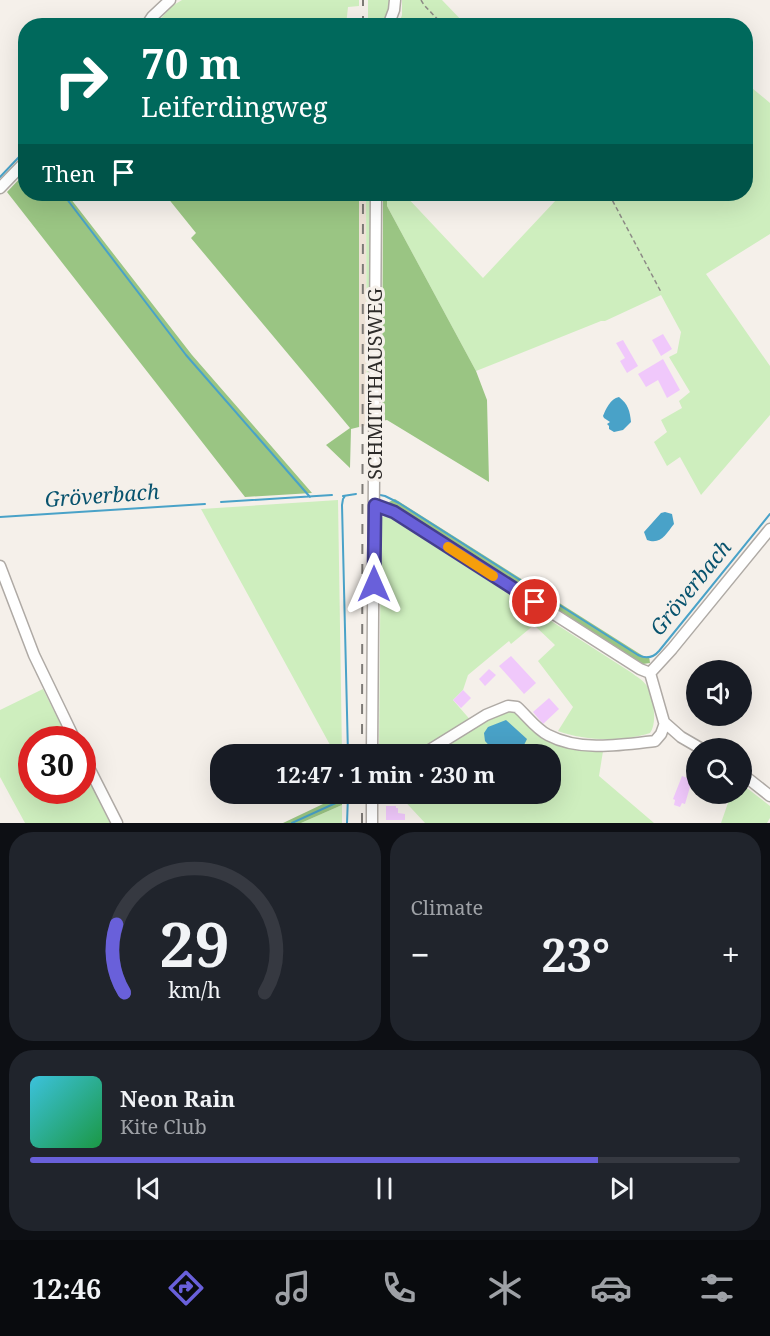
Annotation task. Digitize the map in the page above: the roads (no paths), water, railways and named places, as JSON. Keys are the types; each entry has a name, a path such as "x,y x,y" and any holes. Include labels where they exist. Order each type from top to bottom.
{"street":[{"path":"151,18 170,0"},
{"path":"391,18 395,0"},
{"path":"0,188 18,169"},
{"name":"SCHMITTHAUSWEG","path":"372,744 376,201"},
{"path":"375,505 394,512 640,669 650,673"},
{"path":"650,673 770,530"},
{"path":"0,566 34,655 68,726"},
{"path":"650,673 665,723 686,739"},
{"path":"439,744 486,715 508,706 517,706 547,734 564,742 578,745 655,741 681,736"},
{"path":"655,741 661,734 665,723"},
{"path":"96,782 117,823"},
{"path":"752,782 770,796"},
{"path":"372,804 372,823"}],"water":[{"path":"619,397 628,408 631,422 623,430 614,432 609,429 607,424 610,422 603,416 611,402"},
{"path":"661,513 672,514 674,524 660,540 647,540 644,532"},
{"path":"506,720 527,739 524,744 488,744 484,733 488,727"}],"waterway":[{"path":"0,177 18,158"},
{"path":"68,201 186,355 310,497"},
{"name":"Gröverbach","path":"343,496 356,494"},
{"name":"Gröverbach","path":"221,502 332,495"},
{"name":"Gröverbach","path":"380,495 399,503 638,655 647,657 659,651 770,514"},
{"name":"Gröverbach","path":"345,496 342,505 348,744"},
{"name":"Gröverbach","path":"0,517 205,504"},
{"name":"Gröverbach","path":"292,823 333,804"},
{"path":"347,823 348,804"}],"railway":[{"path":"363,0 363,18"},
{"path":"362,744 363,201"},
{"path":"362,804 362,823"}]}
